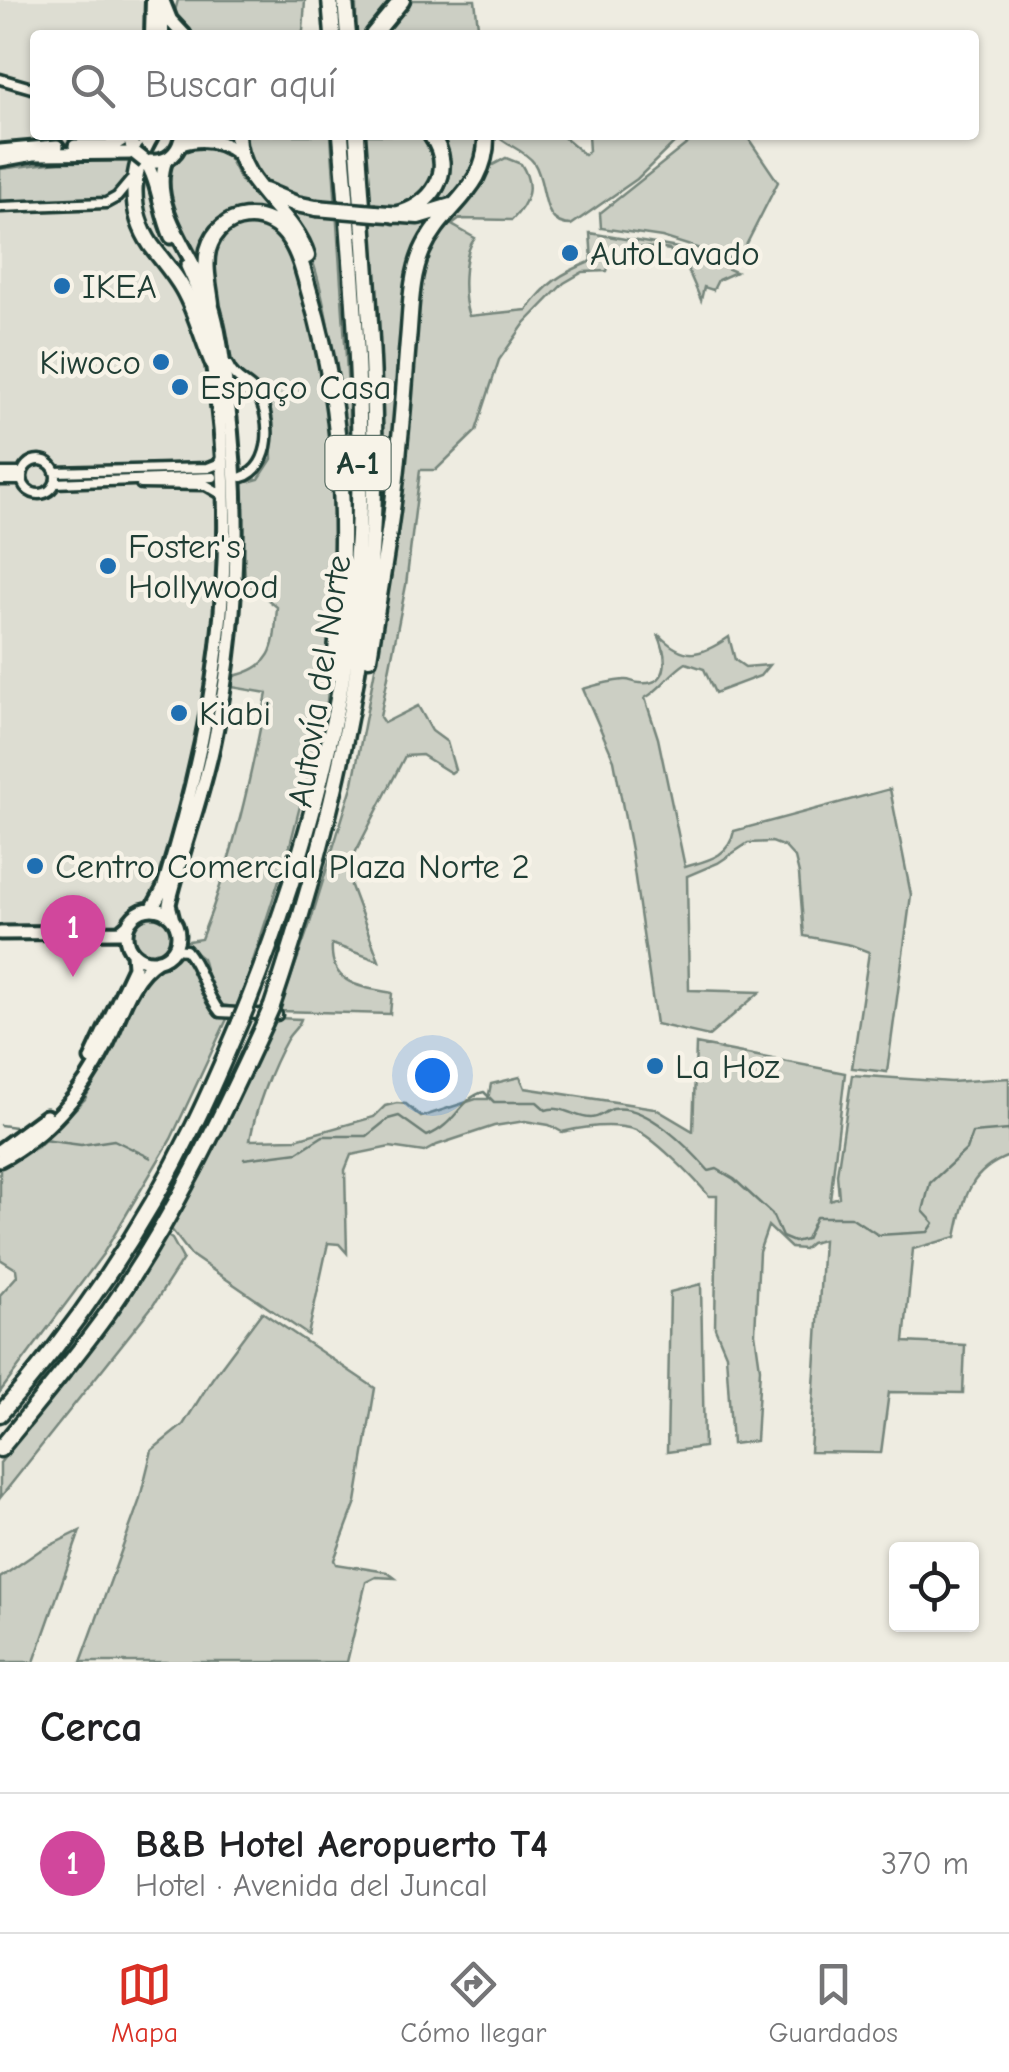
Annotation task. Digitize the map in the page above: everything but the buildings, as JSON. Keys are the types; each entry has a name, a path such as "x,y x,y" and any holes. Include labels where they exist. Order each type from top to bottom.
{"highway":[{"path":"330,0 333,30"},
{"path":"345,0 348,30"},
{"path":"377,30 402,0"},
{"path":"149,140 134,176 136,204 145,234 189,300 212,362"},
{"path":"238,140 240,154 264,196 283,213 301,238 317,300 337,450 342,589 319,789"},
{"name":"Autovía del Norte","path":"0,1414 58,1342 135,1230 194,1125 240,1022 284,907 319,789 344,665 358,536 356,343 341,140"},
{"name":"Autovía del Norte","path":"0,1449 109,1310 157,1236 216,1128 271,1014 301,919 336,789 362,644 372,536 372,359 356,140"},
{"path":"394,215 422,204 437,188 442,162 434,140"},
{"path":"336,789 357,729 397,476 413,284 432,233 480,173 486,140"},
{"path":"257,184 281,199 316,208 418,216 457,204"},
{"path":"211,304 206,264 212,238 236,218 263,218 275,223 292,242 320,322"}],"main road":[{"path":"152,30 153,0"},
{"path":"162,0 162,30"},
{"path":"162,0 170,20 179,30"},
{"path":"131,140 140,157 166,160 181,140 210,140 240,154"}],"street":[{"path":"0,79 30,88"},
{"path":"0,151 30,146 112,146 121,140"},
{"path":"0,160 34,154 140,157 151,170 164,221 200,296 222,446 222,608 207,724 191,797 163,888 152,908"},
{"path":"166,160 162,176 168,209 211,304 229,370 254,391 261,404 265,459 254,473 242,476"},
{"path":"0,207 106,203 117,197 134,176"},
{"path":"0,1160 36,1136 78,1094 142,970 174,948 178,934 169,904 214,743 230,643 236,530 228,400 217,327"},
{"path":"228,400 239,390 245,390 261,404"},
{"path":"55,472 198,469 218,464 222,446"},
{"path":"38,460 48,463 55,472 55,483 48,492 27,490 22,476 28,464 38,460"},
{"path":"55,483 216,477 126,472"},
{"path":"0,477 22,476"},
{"path":"132,480 152,485 212,486 225,498"},
{"path":"0,937 120,932 138,913 152,908 174,920"},
{"path":"0,1150 62,1103 77,1084 134,967 128,925"},
{"path":"0,937 119,939 149,960 158,960"},
{"path":"174,948 186,950 196,962 209,999 220,1012 271,1014"}],"shaded area":[{"path":"0,0 153,0 152,30 30,30 30,140 120,140 112,146 30,146 0,151"},
{"path":"178,0 305,0 303,30 184,30 173,19"},
{"path":"356,0 392,0 369,30 356,30"},
{"path":"410,0 475,0 478,30 386,30"},
{"path":"243,140 331,140 349,402 348,526 339,408 326,314 303,236 287,211 290,208 323,214 323,201 291,196 267,186 251,167"},
{"path":"364,140 425,140 434,160 429,182 412,199 386,207 386,222 432,224 414,254 407,278 384,535 379,536 383,432"},
{"path":"444,140 479,140 478,157 470,176 439,205 436,203 446,187 449,170"},
{"path":"502,140 567,140 585,155 589,151 588,140 677,140 637,179 571,225 561,223 549,211 534,163"},
{"path":"692,140 749,140 778,182 738,261 662,237 601,228 600,213"},
{"path":"203,146 219,148 227,154 241,181 285,225 273,215 243,211 197,261 176,217 165,173 181,155"},
{"path":"135,153 193,279 224,470 214,687 155,900 130,910 119,928 0,933 0,203 125,185"},
{"path":"506,158 521,164 528,180 528,194 518,213 512,220 460,219 452,225 475,238 464,276 469,316 527,310 555,280 592,261 590,233 678,248 736,272 718,280 713,290 704,287 701,300 685,263 677,261 670,250 642,247 617,255 607,271 583,272 564,283 525,323 499,360 476,431 436,470 420,470 406,585 380,717 384,723 418,706 432,731 447,742 455,770 451,773 422,755 405,756 351,861 351,886 379,961 332,944 332,958 341,976 349,982 392,993 390,1014 279,1011 353,783 379,648 404,469 420,273 428,252 447,224 481,187 491,166"},
{"path":"74,160 132,161 125,185 104,201 0,203 0,169"},
{"path":"261,223 281,235 297,267 316,330 330,426 339,565 327,701 289,849 238,1008 222,1005 212,994 202,958 182,942 201,939 223,879 267,693 232,687 233,676 258,667 265,660 275,632 277,607 252,587 245,576 240,484 259,479 272,459 270,407 259,388 234,372 213,263 215,250 228,232"},
{"path":"658,634 676,649 692,653 709,649 729,637 735,660 745,667 769,665 760,676 715,693 704,669 686,663 645,698 658,738 685,867 722,852 734,831 890,789 911,895 887,1072 852,1068 869,952 804,936 795,858 785,847 772,842 748,843 718,863 687,876 689,990 760,992 709,1036 656,1024 614,760 583,689 603,683 658,679 665,658"},
{"path":"151,915 165,921 171,935 165,949 151,955 137,949 131,935 137,921"},
{"path":"180,953 193,968 208,1002 227,1019 171,1139 103,1254 0,1392 0,1295 17,1276 16,1269 0,1259 0,1167 38,1147 85,1099 148,971 164,966"},
{"path":"275,1018 301,1019 270,1075 250,1140 296,1139 374,1117 385,1106 397,1103 406,1104 421,1117 476,1099 488,1099 491,1084 520,1077 525,1088 654,1108 693,1131 696,1044 845,1073 830,1200 839,1197 837,1174 852,1075 951,1082 1009,1078 1009,1156 976,1178 965,1199 956,1237 913,1249 904,1342 965,1345 963,1393 889,1392 881,1453 810,1452 823,1240 804,1249 791,1248 768,1226 759,1252 756,1441 732,1444 726,1354 715,1328 717,1196 709,1196 651,1139 633,1129 616,1126 562,1132 549,1125 525,1121 494,1126 424,1152 390,1147 351,1155 345,1170 347,1253 339,1244 328,1243 308,1335 191,1255 171,1229 225,1129"},
{"path":"166,1235 183,1259 154,1304 0,1498 0,1463 108,1327"},
{"path":"701,1284 704,1447 667,1452 670,1292"},
{"path":"262,1312 375,1388 356,1502 334,1560 336,1564 387,1572 395,1578 376,1577 366,1582 347,1662 81,1662 139,1502 152,1450 183,1425"},
{"path":"80,1531 34,1662 0,1662 0,1578 39,1551"}],"waterway":[{"path":"244,1159 298,1152 323,1136 367,1136 388,1119 399,1116 427,1136 445,1125 469,1099 484,1092 494,1102 537,1102 546,1110 558,1109 591,1118 613,1109 626,1109 666,1129 709,1171 717,1169 734,1179 772,1214 782,1237 794,1242 806,1239 816,1217 851,1217 878,1235 928,1232 934,1223 923,1211 930,1183 966,1150 972,1133 1009,1130"},
{"path":"0,1125 23,1128"},
{"path":"43,1140 81,1145 114,1140 151,1158"}],"place":[{"name":"AutoLavado","path":"570,253"},
{"name":"IKEA","path":"62,286"},
{"name":"Kiwoco","path":"161,362"},
{"name":"Espaço Casa","path":"180,387"},
{"name":"Foster's Hollywood","path":"108,566"},
{"name":"Kiabi","path":"179,713"},
{"name":"Centro Comercial Plaza Norte 2","path":"35,866"},
{"name":"B&B Hotel Aeropuerto T4","path":"73,977"},
{"name":"La Hoz","path":"655,1066"}]}
